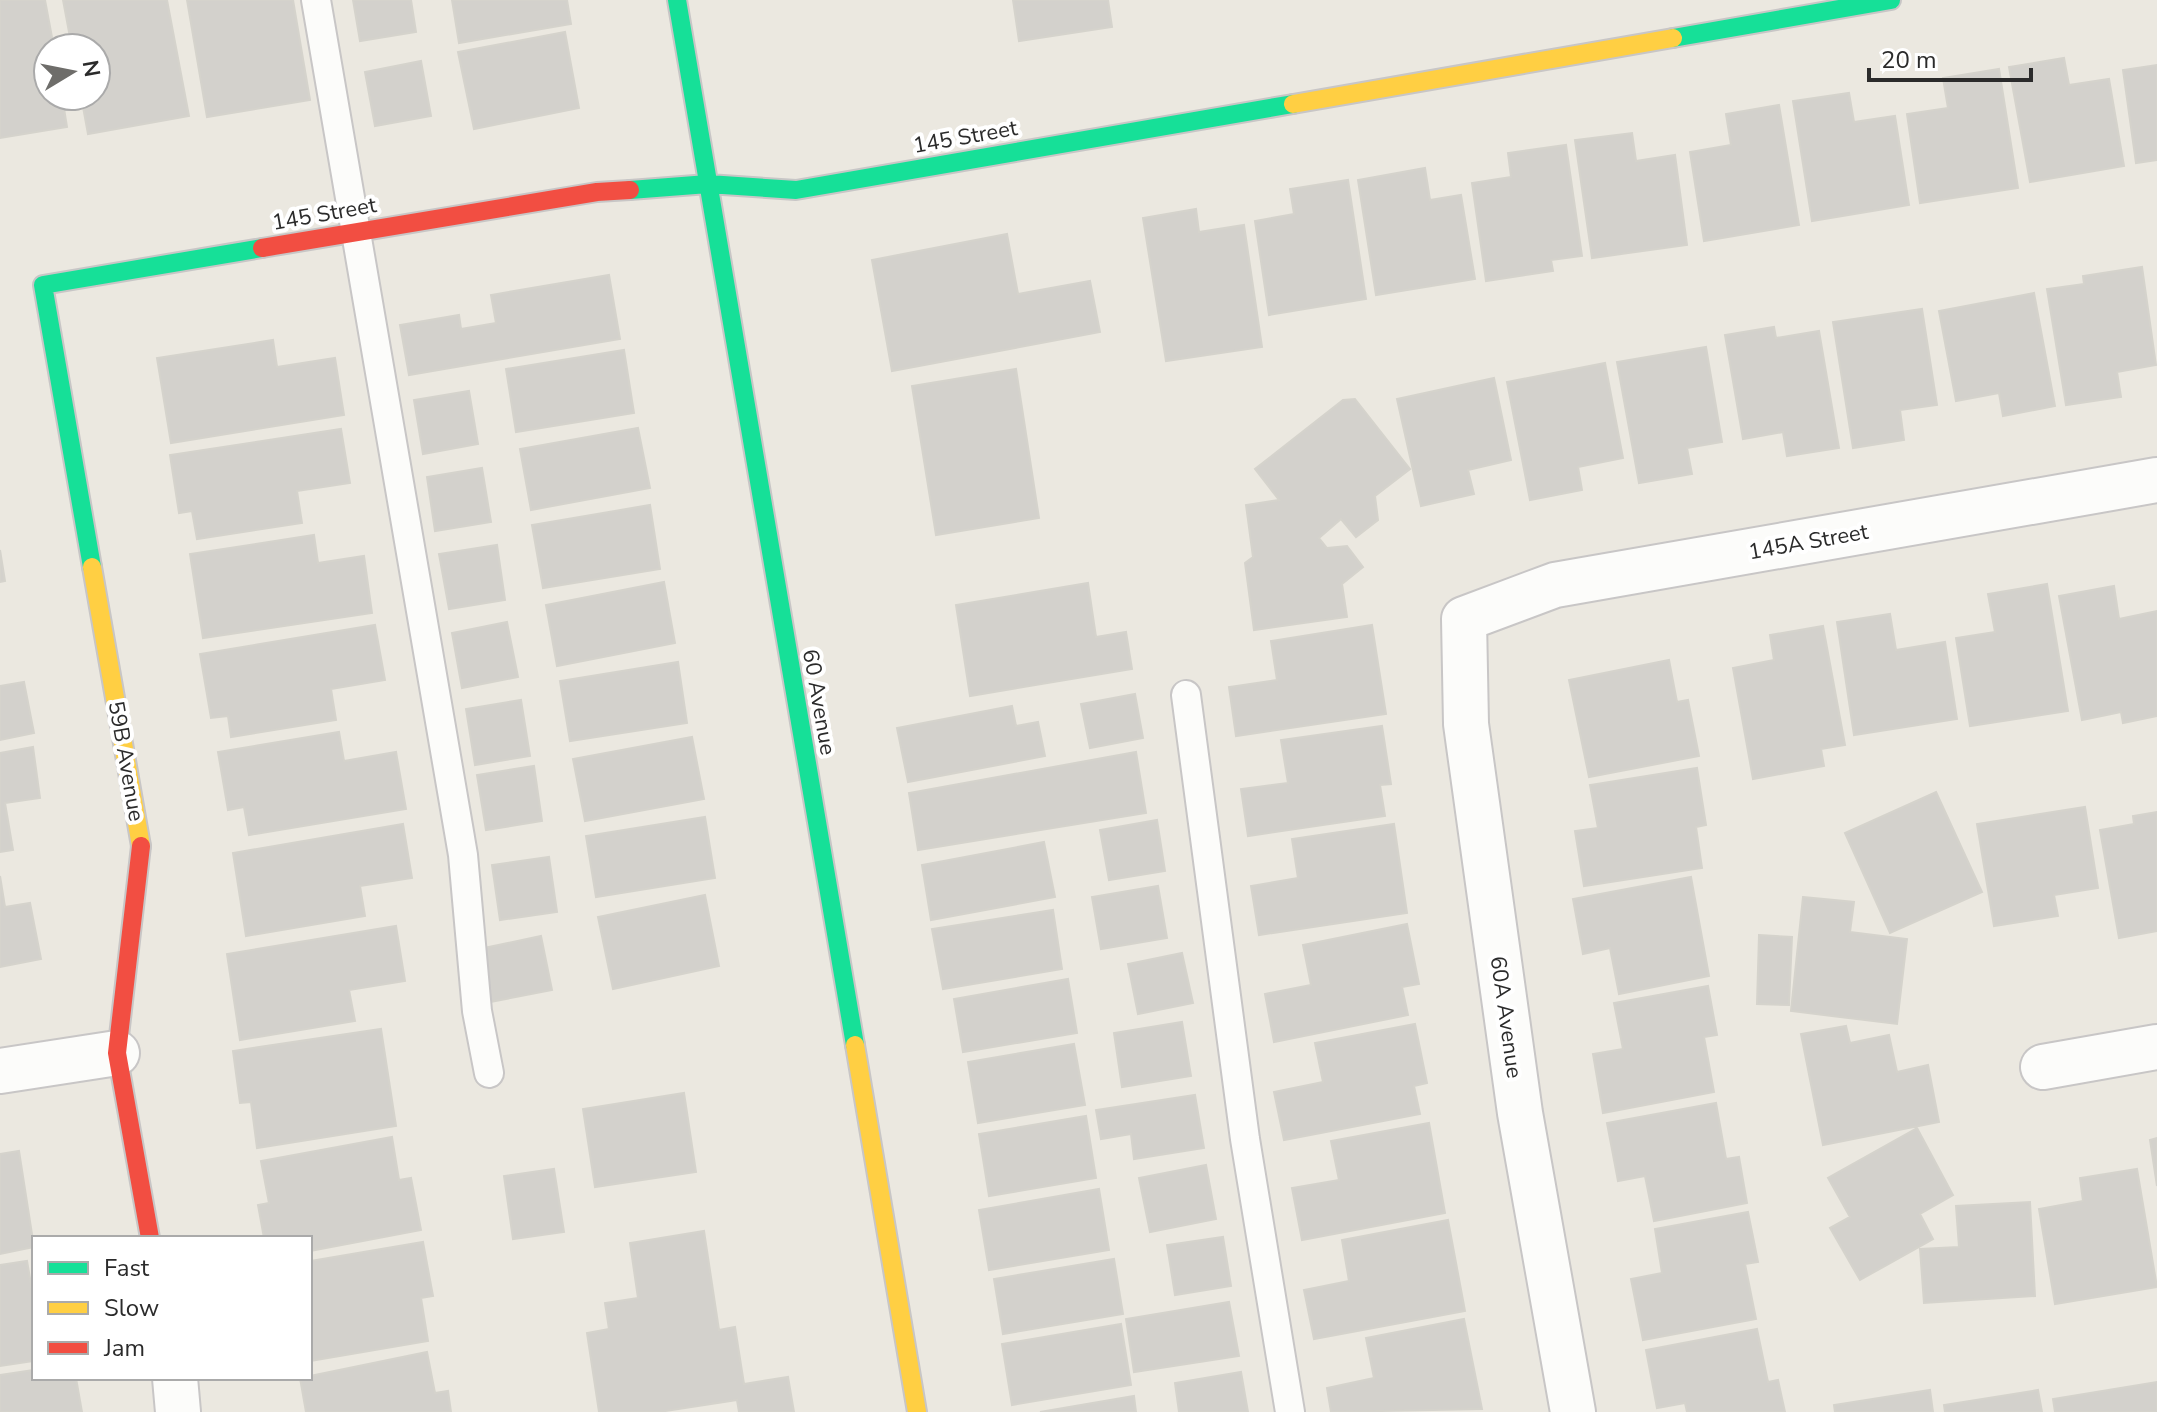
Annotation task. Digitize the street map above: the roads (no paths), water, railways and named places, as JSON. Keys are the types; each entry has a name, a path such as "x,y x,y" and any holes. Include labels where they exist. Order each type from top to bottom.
{"street":[{"name":"60 Avenue","path":"677,0 917,1412"},
{"name":"145 Street","path":"43,285 597,192 708,184 796,190 1891,0"},
{"name":"59B Avenue","path":"43,285 142,850 117,1053 150,1236"},
{"name":"145A Street","path":"1464,619 1555,585 2157,480"},
{"name":"60A Avenue","path":"1464,619 1466,724 1520,1113 1573,1412"},
{"path":"2043,1067 2157,1047"},
{"path":"0,1071 117,1053"},
{"path":"175,1380 178,1412"}],"lane":[{"path":"316,0 463,855 477,1011 489,1073"},
{"path":"1186,695 1245,1139 1290,1412"}]}
